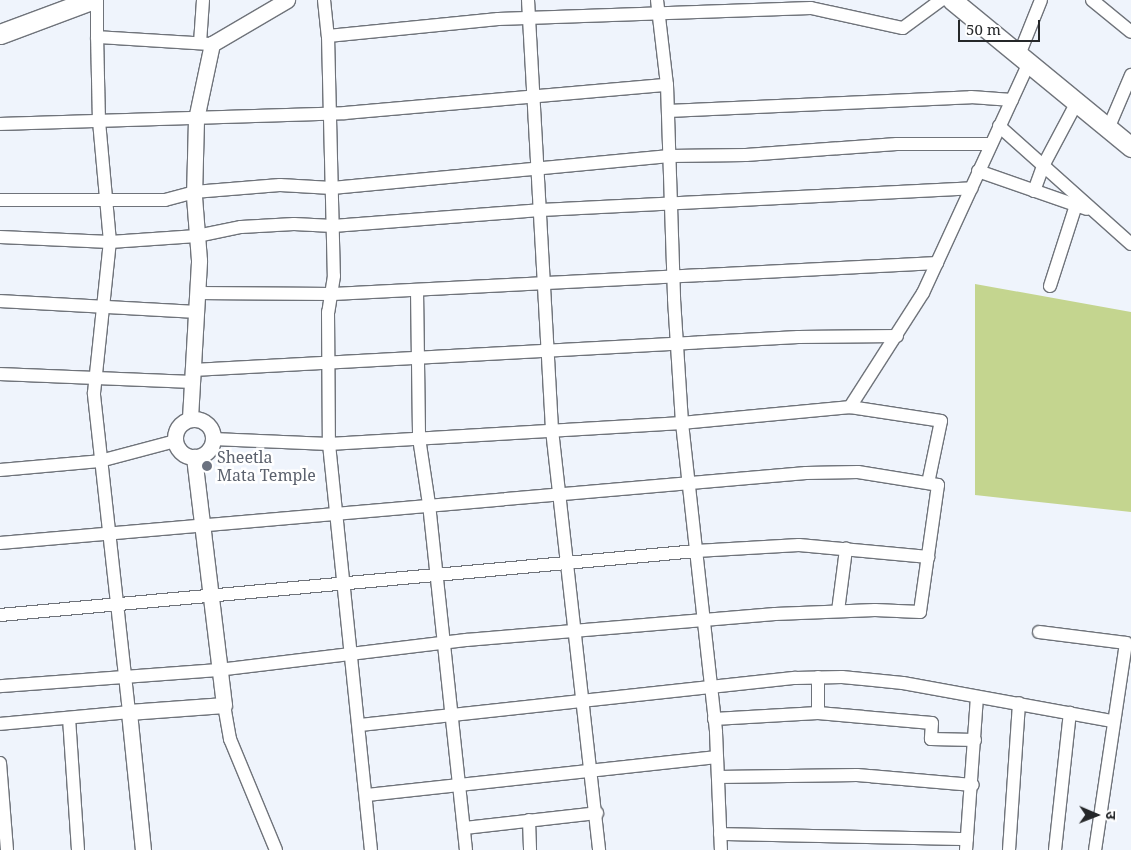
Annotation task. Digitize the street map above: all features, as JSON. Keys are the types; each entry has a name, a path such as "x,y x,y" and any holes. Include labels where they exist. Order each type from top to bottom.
{"main road":[{"path":"0,34 91,0"},
{"path":"952,0 1131,147"}],"street":[{"path":"97,0 99,122 104,202 110,242 96,378 100,461 129,712 140,849"},
{"path":"190,418 197,293 197,236 194,192 196,119 206,43 203,0"},
{"path":"97,37 206,43 287,0"},
{"path":"324,0 328,36 333,226 333,294 328,312 327,362 329,444 360,725 371,850"},
{"path":"528,0 542,210 546,350 552,430 572,631 584,701 597,813 599,850"},
{"path":"657,0 657,14 667,85 673,275 682,423 711,686 717,757 721,850"},
{"path":"328,36 529,19 657,14 811,4 904,28 941,0"},
{"path":"850,408 897,336 937,263 1012,100 1041,0"},
{"path":"1092,0 1131,32"},
{"path":"1108,128 1131,75"},
{"path":"0,124 196,119 329,113 667,85"},
{"path":"668,111 971,97 1012,100"},
{"path":"1034,190 1043,166 1077,102"},
{"path":"999,126 1131,244"},
{"path":"0,200 104,202 166,200 194,192 280,185 332,188 670,156 897,144 991,144"},
{"path":"978,171 1094,211"},
{"path":"0,237 110,242 197,236 242,227 294,224 333,226 542,210 971,188"},
{"path":"1050,286 1076,205"},
{"path":"197,293 333,294 544,281 937,263"},
{"path":"417,290 418,438 429,504 435,573 461,784 466,850"},
{"path":"0,301 196,312"},
{"path":"0,374 96,378 193,376 327,362 416,359 546,350 677,345 798,337 897,336"},
{"path":"213,439 329,444 682,423 850,408 941,421 928,483"},
{"path":"190,418 201,420 209,426 213,439 208,451 194,457 181,452 175,441 178,427 190,418"},
{"path":"0,470 100,461 175,441"},
{"path":"194,457 219,670 230,739 276,850"},
{"path":"0,543 108,532 290,520 429,504 560,497 689,483 858,472 938,485 920,612 838,611 704,620 445,643 219,670 124,675 0,686"},
{"path":"0,615 116,606 343,581 696,551 799,545 928,557"},
{"path":"838,611 846,549"},
{"path":"1039,632 1126,643 1095,850"},
{"path":"360,725 452,713 584,701 711,686 818,677 903,683 1113,721"},
{"path":"818,677 818,713"},
{"path":"720,834 967,845 973,785 977,697"},
{"path":"1009,850 1019,703"},
{"path":"0,724 224,705"},
{"path":"1055,850 1070,712"},
{"path":"714,719 818,713 932,723 931,739 975,740"},
{"path":"69,718 78,850"},
{"path":"367,795 717,757"},
{"path":"0,763 3,822 7,850"},
{"path":"718,777 857,775 973,785"},
{"path":"464,828 597,813"},
{"path":"529,820 530,850"}],"green space":[{"path":"975,284 1131,312 1131,512 975,495"}],"place":[{"name":"Sheetla Mata Temple","path":"207,466"}]}
